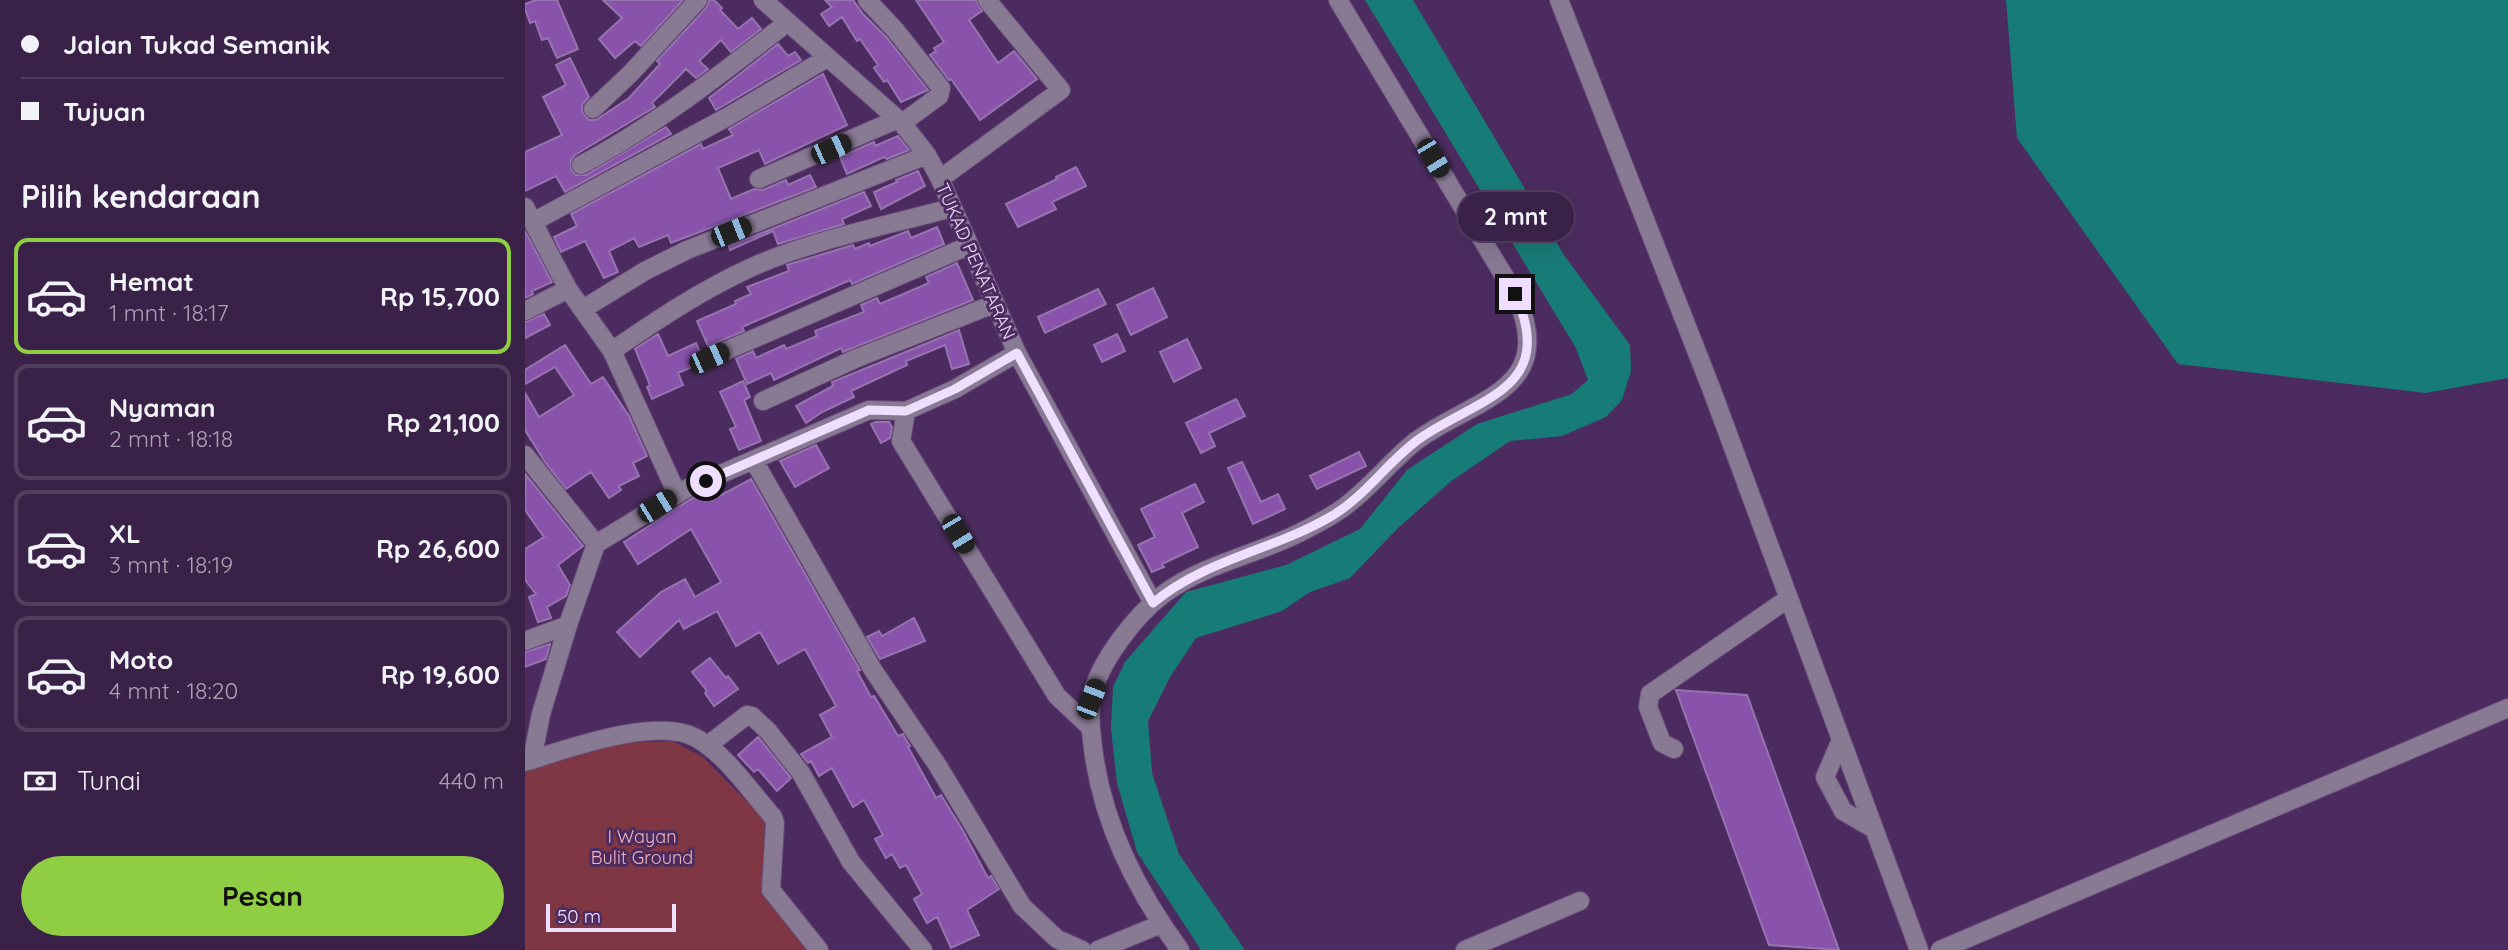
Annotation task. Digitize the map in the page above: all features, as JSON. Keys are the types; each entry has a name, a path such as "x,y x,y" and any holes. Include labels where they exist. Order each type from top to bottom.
{"street":[{"path":"593,109 631,73 698,0"},
{"name":"TUKAD PENATARAN","path":"763,0 900,121 927,155 1017,353 1153,603"},
{"path":"759,179 900,121 939,96 941,88 896,31 867,0"},
{"path":"940,179 1061,90 987,0"},
{"path":"1180,950 1161,924 1127,861 1110,823 1096,771 1091,699 1105,663 1133,624 1153,603 1197,575 1302,532 1342,509 1418,440 1498,394 1517,374 1524,360 1528,339 1515,294 1338,0"},
{"path":"1559,0 1711,388 1919,950"},
{"path":"581,164 613,148 691,97 787,22"},
{"path":"677,494 612,351 568,289 529,214 729,116 827,58"},
{"path":"583,309 645,271 687,250 927,155"},
{"path":"612,351 703,291 752,267 804,249 951,208"},
{"path":"709,358 968,246"},
{"path":"525,311 568,289"},
{"path":"763,401 857,358 994,304"},
{"path":"528,761 568,625 596,544 677,494 869,410 906,411 955,389 1017,353"},
{"path":"906,411 901,441 1057,696 1091,728"},
{"path":"525,454 596,544"},
{"path":"754,461 873,670 938,766 1022,906 1057,939 1082,950"},
{"path":"1674,749 1662,743 1648,707 1650,694 1789,598"},
{"path":"525,641 568,625"},
{"path":"1940,950 2508,708"},
{"path":"708,745 747,715 752,716 768,731 801,773 851,862 923,950"},
{"path":"528,761 598,740 647,732 685,733 708,745 773,817 775,823 771,890 819,950"},
{"path":"1841,740 1825,777 1843,811 1874,829"},
{"path":"1465,950 1580,901"},
{"path":"1098,950 1161,924"}],"green space":[{"name":"I Wayan Bulit Ground","path":"672,741 703,757 765,820 762,888 811,950 525,950 525,770 618,743"}],"shaded area":[{"path":"1365,0 1413,0 1564,255 1630,345 1631,371 1622,400 1606,417 1562,436 1510,441 1450,482 1397,529 1350,578 1310,592 1282,611 1196,638 1170,677 1148,721 1152,773 1179,854 1245,950 1201,950 1137,852 1117,783 1111,729 1113,687 1125,662 1186,592 1286,565 1360,529 1407,470 1477,424 1572,394 1588,380 1576,348"},
{"path":"2006,0 2508,0 2508,378 2426,393 2178,364 2017,138"}],"building":[{"path":"536,0 557,0 578,49 557,58 548,38 542,40 535,21 530,23 525,4"},
{"path":"603,0 683,0 641,46 635,41 615,58 599,39 622,18"},
{"path":"709,0 714,0 722,8 720,10 738,29 752,18 761,29 731,52 721,40 699,61 708,69 696,78 686,69 652,103 655,107 575,155 571,160 571,170 576,175 586,175 666,127 671,134 565,192 556,176 525,191 525,152 562,135 543,97 566,85 556,65 570,58 589,97 582,105 582,112 589,120 596,120 629,98 660,64 657,61 706,8"},
{"path":"825,0 853,0 928,90 901,102 887,80 884,82 874,68 878,65 860,39 857,41 842,17 829,26 821,14 832,7"},
{"path":"916,0 976,0 982,11 969,20 998,63 1014,51 1037,79 980,120 930,55 936,51 934,48 944,42"},
{"path":"778,44 788,56 795,52 801,60 716,110 709,98"},
{"path":"823,74 847,125 765,164 759,150 718,168 731,199 786,180 788,185 810,175 816,187 671,243 668,235 639,247 634,238 609,251 618,272 604,278 585,241 561,252 554,237 577,226 571,214 701,144 703,149 733,135 729,129"},
{"path":"898,136 909,150 887,159 884,157 847,174 840,157 874,142 875,146"},
{"path":"1076,167 1086,186 1052,202 1056,209 1018,227 1006,204"},
{"path":"918,171 925,186 881,209 874,192"},
{"path":"864,192 871,206 842,219 844,224 778,244 773,231 730,250 729,246"},
{"path":"937,227 944,244 852,284 850,280 742,327 744,331 708,346 697,321 736,304 735,301 751,294 747,287 789,271 787,265 853,245 855,249 869,243 870,246 908,231 911,238"},
{"path":"525,231 552,282 532,291 533,294 525,298"},
{"path":"957,263 973,300 843,352 841,348 774,380 771,373 747,384 736,359 753,351 756,358 784,345 786,349 817,336 815,331 864,312 861,305 877,298 880,304 929,283 926,277"},
{"path":"1153,288 1167,317 1131,335 1117,305"},
{"path":"1098,289 1106,304 1045,333 1038,317"},
{"path":"544,314 550,325 525,338 525,322"},
{"path":"959,330 969,364 952,369 945,345 906,361 907,365 851,391 854,397 806,423 796,406 833,386 832,382"},
{"path":"658,334 668,356 696,343 700,352 699,364 678,373 683,385 652,399 647,387 650,385 635,349"},
{"path":"1117,334 1125,351 1102,362 1094,345"},
{"path":"1187,339 1201,368 1174,382 1160,352"},
{"path":"565,345 591,384 603,377 629,416 647,456 633,463 639,476 619,486 621,490 609,498 591,472 566,489 525,430 525,393 539,417 574,395 555,367 525,384 525,370"},
{"path":"743,381 750,397 744,400 761,441 739,450 730,429 736,427 720,392"},
{"path":"1236,399 1245,416 1209,433 1215,446 1201,453 1186,423"},
{"path":"889,422 892,427 890,438 881,443 871,424"},
{"path":"816,445 829,468 795,487 780,461"},
{"path":"1359,452 1366,466 1317,489 1310,476"},
{"path":"1242,462 1261,502 1278,494 1285,509 1253,524 1228,468"},
{"path":"526,475 583,546 558,565 570,585 566,596 547,607 551,618 538,622 529,597 536,594 525,580 525,549 544,537 525,510"},
{"path":"751,479 860,670 857,671 871,697 874,696 898,736 903,734 936,798 941,795 988,878 991,876 999,889 967,910 979,935 951,948 937,917 927,923 914,899 922,894 906,865 900,868 892,854 886,858 875,839 883,835 864,800 853,807 832,768 819,776 811,761 808,763 801,754 832,737 820,715 836,706 805,649 778,664 760,632 736,646 717,611 684,629 679,620 640,657 617,632 661,592 685,579 695,597 721,582 691,529 638,564 624,542 691,499 707,492 712,500"},
{"path":"1195,484 1204,502 1182,513 1198,547 1162,564 1164,567 1152,572 1138,545 1155,537 1141,509"},
{"path":"914,618 925,641 880,659 867,637 879,631 882,636"},
{"path":"550,644 546,659 525,667 525,652"},
{"path":"710,658 738,689 714,706 705,693 707,691 692,672"},
{"path":"1676,690 1747,695 1839,950 1769,945"},
{"path":"758,737 791,778 777,791 758,769 754,772 738,755"}],"route":[{"path":"706,481 869,410 906,411 955,389 1017,353 1153,603 1180,583 1231,559 1261,550 1302,532 1331,516 1357,497 1418,440 1498,394 1517,374 1527,350 1527,328 1515,294"}]}
